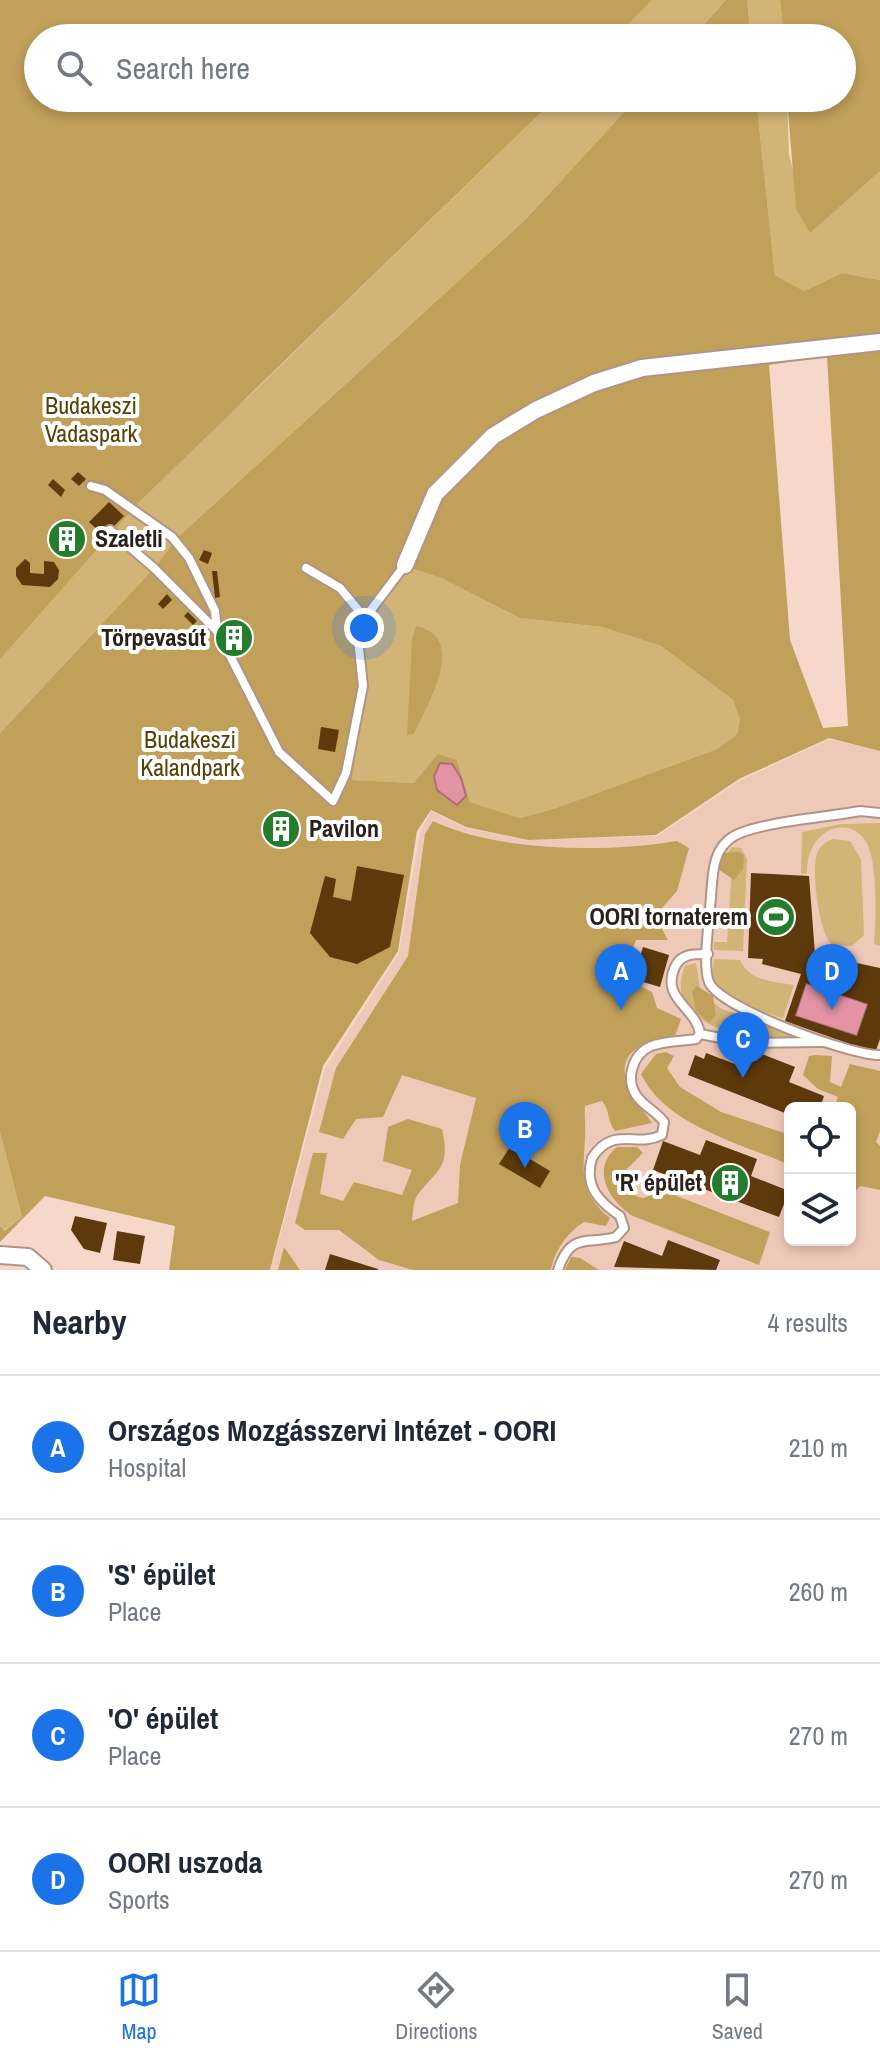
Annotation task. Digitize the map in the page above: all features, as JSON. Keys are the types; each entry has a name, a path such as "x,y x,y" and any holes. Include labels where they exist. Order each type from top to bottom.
{"street":[{"path":"405,565 435,494 493,436 536,410 594,383 642,368 880,342"},
{"path":"0,1255 43,1270"}],"lane":[{"path":"91,486 105,490 172,537 189,558 215,611 218,632"},
{"path":"110,530 154,568 218,632 279,752 333,801 346,773 363,686 358,639 365,618 405,565"},
{"path":"306,568 340,588 365,618"},
{"path":"880,813 860,811 734,836 718,850 713,867 708,954 708,981 721,998 751,1015 829,1042 880,1055"},
{"path":"558,1270 571,1246 584,1239 616,1237 624,1228 620,1216 601,1203 592,1189 589,1167 598,1149 615,1139 656,1138 664,1129 660,1117 634,1092 630,1078 636,1056 654,1045 696,1039 700,1034 700,1029 673,994 672,976 678,961 685,955 708,954"},
{"path":"700,1034 747,1043 829,1042"}],"shaded area":[{"path":"830,739 880,751 880,1270 271,1270 325,1068 399,953 420,832 431,811 466,828 528,840 657,836 741,780"},
{"path":"440,763 452,764 461,778 466,796 457,805 437,790 434,776"},
{"path":"806,983 868,1004 857,1036 795,1016"}],"green space":[{"name":"Budakeszi Vadaspark","path":"0,0 652,0 629,24 24,24 24,112 542,112 138,503 0,659"},
{"path":"652,0 726,0 705,24 629,24"},
{"path":"726,0 747,0 750,24 705,24"},
{"path":"747,0 780,0 783,24 750,24"},
{"path":"780,0 880,0 880,171 810,233 796,209 788,112 856,112 856,24 783,24"},
{"name":"Budakeszi Vadaspark","path":"542,112 624,112 525,220 177,538 154,568 0,733 0,393 245,400"},
{"name":"Budakeszi Kalandpark","path":"624,112 758,112 775,275 804,291 842,273 880,280 880,751 829,738 739,779 656,835 528,840 466,827 431,810 417,831 398,951 323,1066 270,1270 169,1270 175,1226 45,1196 0,1242 0,1226 4,1231 22,1217 0,1132 0,733 154,568 177,538 525,220","holes":["827,356 848,726 823,728 790,640 769,365","410,568 441,578 520,618 602,627 661,646 733,700 740,720 737,734 717,749 556,808 520,818 470,802 457,760 438,754 414,783 352,780 367,686 364,644 369,624"]},
{"path":"758,112 787,112 789,155 810,232 880,171 880,280 842,273 804,291 775,275"},
{"path":"410,568 441,578 520,618 602,627 661,646 733,700 740,720 737,734 717,749 556,808 520,818 470,802 457,760 414,783 352,780 367,686 364,644 369,624"},
{"path":"416,626 432,633 440,644 442,658 440,674 427,707 414,734 407,735 412,639"},
{"path":"433,821 489,839 520,844 586,848 677,841 689,848 677,891 655,916 668,940 636,940 622,976 652,992 657,1008 681,1019 675,1036 639,1047 625,1064 628,1085 652,1123 615,1131 602,1101 585,1106 585,1182 593,1200 610,1218 606,1226 584,1222 573,1231 559,1249 551,1270 413,1270 379,1260 339,1230 305,1230 295,1223 313,1153 327,1153 320,1194 343,1201 354,1182 402,1195 412,1170 383,1161 388,1127 408,1119 442,1129 445,1153 440,1167 416,1198 412,1221 458,1203 460,1165 476,1098 402,1075 383,1117 356,1119 343,1139 319,1132 336,1068 408,956 425,834"},
{"path":"880,823 880,946 874,944 874,872 870,851 856,831 834,829 824,834 809,856 807,873 801,874 802,832 841,824"},
{"path":"833,839 850,841 861,859 864,935 852,946 832,945 823,929 818,903 816,857 822,846"},
{"path":"732,847 741,848 747,859 743,951 714,950 714,942 727,942 732,866 725,856"},
{"path":"739,852 744,855 743,869 734,880 718,869 723,853"},
{"path":"714,959 740,960 756,977 794,985 783,1018 723,994 713,979"},
{"path":"696,963 701,994 722,1009 805,1038 787,1040 742,1036 701,1019 687,1005 681,988 685,966"},
{"path":"697,986 713,996 716,1015 709,1023 696,1011 692,991"},
{"path":"666,1052 674,1056 667,1068 680,1087 721,1112 784,1133 784,1162 726,1140 667,1107 652,1092 641,1074 656,1054"},
{"path":"809,1056 832,1056 830,1082 841,1087 850,1064 880,1071 880,1131 876,1142 880,1146 880,1190 860,1186 856,1190 856,1102 836,1102 838,1097 818,1089 803,1075"},
{"path":"0,1132 22,1217 3,1231 0,1226"},
{"path":"617,1147 637,1147 643,1153 624,1172 624,1186 640,1198 664,1191 770,1232 759,1265 624,1210 610,1193 604,1175 609,1156"},
{"path":"284,1247 300,1270 278,1270"},
{"path":"571,1257 580,1258 599,1270 565,1270"}],"building":[{"path":"78,472 86,479 79,486 71,479"},
{"path":"53,479 65,490 61,497 48,485"},
{"path":"109,502 124,516 104,536 89,522"},
{"name":"Szaletli","path":"74,522 84,532 80,544 61,555 50,545 54,533"},
{"path":"204,550 212,553 208,564 199,560"},
{"path":"25,559 30,563 30,573 44,574 44,561 54,562 59,570 58,579 50,587 22,585 16,576 16,568"},
{"path":"212,571 217,571 220,597 215,598"},
{"path":"167,594 172,600 163,609 158,604"},
{"path":"188,612 197,621 193,625 184,616"},
{"name":"Törpevasút","path":"230,625 243,647 237,650 225,628"},
{"path":"321,727 339,730 335,752 318,749"},
{"name":"Pavilon","path":"281,816 290,820 294,829 290,838 281,842 272,838 268,829 272,820"},
{"path":"357,866 404,875 390,947 357,964 330,957 310,933 325,876 336,879 333,897 351,901"},
{"path":"751,873 809,876 815,954 880,968 880,1039 875,1053 785,1021 801,974 762,964 763,959 748,958","holes":["806,983 868,1004 857,1036 795,1016"]},
{"path":"643,947 669,955 660,987 633,979"},
{"path":"742,1046 795,1067 789,1082 824,1096 822,1102 784,1102 784,1113 688,1075 695,1055 704,1059 706,1053 735,1064"},
{"name":"'R' épület","path":"706,1140 757,1159 751,1176 784,1189 784,1204 779,1217 653,1170 663,1141 700,1155"},
{"path":"510,1147 550,1171 540,1188 499,1164"},
{"path":"75,1216 107,1223 100,1253 84,1249 71,1230"},
{"path":"117,1231 145,1236 140,1264 113,1260"},
{"path":"668,1240 720,1260 716,1270 614,1267 624,1241 662,1256"},
{"path":"330,1254 378,1269 378,1270 325,1270"}],"place":[{"name":"Szaletli","path":"67,539"},
{"name":"Törpevasút","path":"234,638"},
{"name":"Pavilon","path":"281,829"},
{"name":"OORI tornaterem","path":"776,917"},
{"name":"Országos Mozgásszervi Intézet - OORI","path":"621,1010"},
{"name":"OORI uszoda","path":"832,1010"},
{"name":"'O' épület","path":"743,1078"},
{"name":"'S' épület","path":"525,1168"},
{"name":"'R' épület","path":"730,1183"}]}
